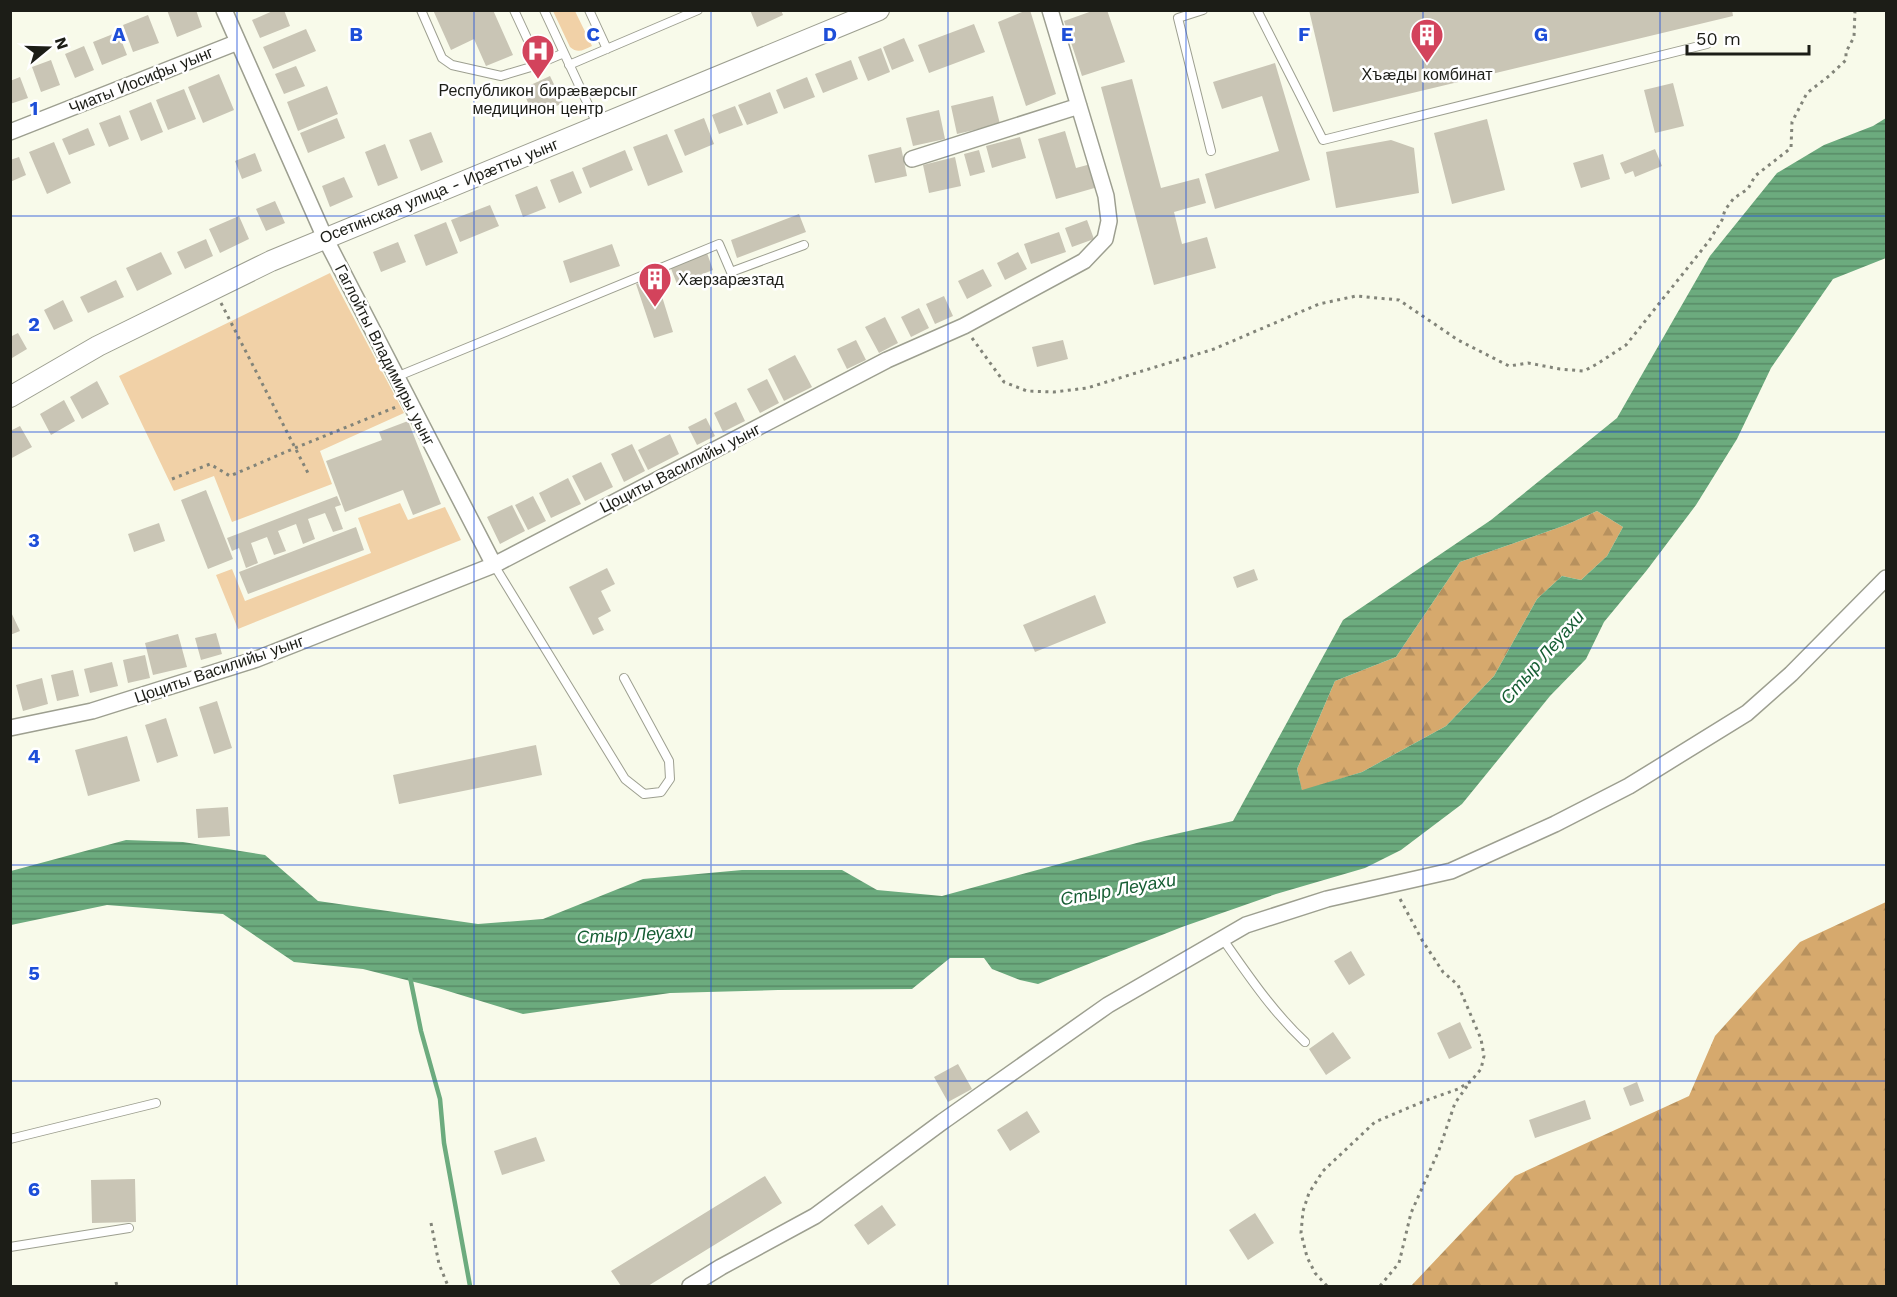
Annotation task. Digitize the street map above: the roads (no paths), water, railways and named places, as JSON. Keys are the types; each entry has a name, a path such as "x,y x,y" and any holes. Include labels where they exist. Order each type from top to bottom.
{"street":[{"name":"Гаглойты Владимиры уынг","path":"224,10 325,238 494,565"},
{"name":"Осетинская улица - Ирæтты уынг","path":"10,397 98,346 271,261 879,10"},
{"name":"Цоциты Василийы уынг","path":"10,728 92,711 257,660 494,565 887,360 964,326 1084,261 1105,239 1109,221 1106,196 1050,10"},
{"name":"Чиаты Иосифы уынг","path":"10,132 238,42"},
{"path":"912,159 1079,106"},
{"path":"690,1287 721,1267 815,1216 942,1122 1108,1005 1245,925 1327,899 1451,871 1555,824 1629,786 1747,713 1791,674 1887,578"}],"lane":[{"path":"421,10 442,58 452,65 501,76 564,53"},
{"path":"514,10 539,64"},
{"path":"544,10 598,126"},
{"path":"589,10 607,49"},
{"path":"569,65 677,15 698,10"},
{"path":"1203,10 1178,18 1211,151"},
{"path":"1257,10 1323,140 1707,44"},
{"path":"396,377 719,244 731,273 804,245"},
{"path":"494,565 625,779 644,794 661,792 670,779 669,761 624,678"},
{"path":"1222,938 1283,1022 1305,1042"},
{"path":"10,1139 156,1102"},
{"path":"10,1247 129,1228"}],"water":[{"name":"Стыр Леуахи","path":"1886,118 1886,258 1833,279 1771,368 1737,439 1696,505 1604,622 1586,659 1550,696 1462,804 1401,850 1365,868 1276,894 1182,927 1038,984 992,969 984,958 950,958 912,989 670,993 523,1014 438,988 363,969 294,962 223,914 107,905 11,925 11,871 126,840 183,842 265,855 318,901 478,924 543,919 643,879 742,870 842,870 877,890 942,896 1144,841 1233,821 1343,620 1491,520 1617,418 1710,256 1777,173 1824,145 1873,126","holes":["1597,511 1623,527 1607,556 1581,580 1562,576 1537,599 1494,676 1446,726 1362,772 1302,790 1297,769 1335,681 1396,657 1460,562 1566,525"]}],"waterway":[{"path":"410,977 421,1031 440,1099 444,1143 470,1286"}],"place":[{"name":"Хъæды комбинат","path":"1427,64"},
{"name":"Республикон бирæвæрсыг медицинон центр","path":"538,80"},
{"name":"Хæрзарæзтад","path":"655,308"}]}
